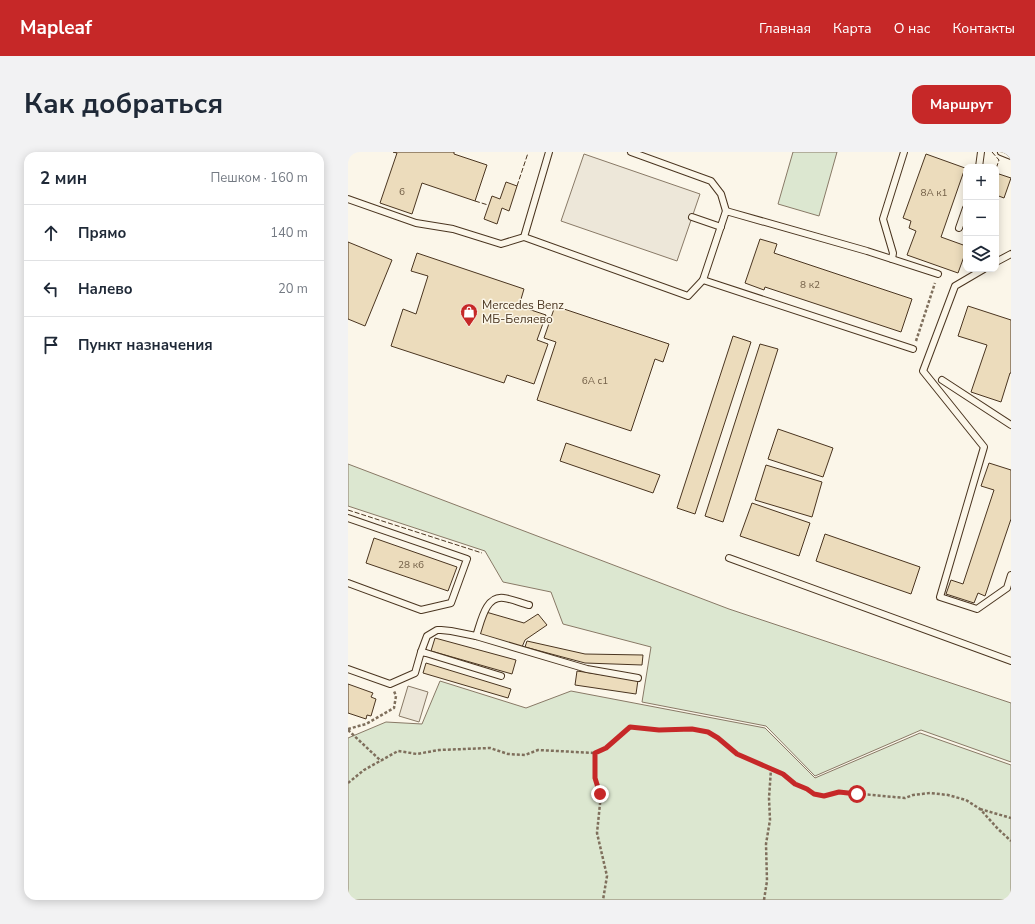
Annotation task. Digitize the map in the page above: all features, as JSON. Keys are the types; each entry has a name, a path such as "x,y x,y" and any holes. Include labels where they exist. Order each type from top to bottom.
{"lane":[{"path":"524,237 549,152"},
{"path":"348,199 416,224 453,229 500,244 524,237 688,296 703,280 721,227 726,211 721,194 711,181 631,152"},
{"path":"892,259 893,253 883,219 904,152"},
{"path":"979,164 981,152"},
{"path":"1001,152 1011,156"},
{"path":"726,211 867,251 938,274"},
{"path":"958,228 963,216"},
{"path":"692,218 721,227"},
{"path":"999,260 1011,254"},
{"path":"979,272 955,286 923,371 984,447 940,597 977,609 1007,588 1011,575"},
{"path":"703,280 913,349"},
{"path":"942,380 1011,425"},
{"path":"348,518 467,559 451,603 421,610 348,583"},
{"path":"729,558 1011,660"},
{"path":"476,636 489,603 497,598 503,598 529,605"},
{"path":"348,669 390,684 414,672 427,636 437,630 476,636 586,669 638,678"},
{"path":"421,652 501,676"}],"path":[{"path":"913,349 938,274"},
{"path":"348,729 366,724 394,708 396,696 390,684"},
{"path":"348,783 364,770 398,752 417,754 439,750 490,748 508,754 524,755 538,750 595,753 606,748 630,727 659,730 692,729 708,732 718,738 737,754 783,774 795,784 814,794 824,796 839,792 905,798 913,794 930,793 966,800 980,809 1011,841"},
{"path":"348,729 382,761"},
{"path":"595,753 595,778 600,794 597,833 607,876 603,900"},
{"path":"764,900 766,881 766,844 770,820 769,798 771,769"},
{"path":"980,809 1011,818"}],"green space":[{"path":"793,152 837,152 819,216 778,204"},
{"path":"348,464 729,609 1011,703 1011,762 921,730 815,776 766,726 642,702 651,647 563,624 551,592 503,582 485,551 348,506"},
{"path":"440,681 526,708 571,691 765,728 815,778 920,733 1011,765 1011,900 348,900 348,738 386,722 422,724"}],"shaded area":[{"path":"584,154 700,194 677,261 561,221"},
{"path":"408,686 428,692 419,722 399,716"}],"building":[{"path":"393,152 454,152 454,154 487,165 475,201 422,183 412,214 380,203 397,153"},
{"path":"926,154 963,167 963,174 941,237 963,245 963,259 958,273 907,255 916,231 909,228 911,221 903,218"},
{"path":"999,174 1011,178 1004,198 999,196"},
{"path":"506,182 517,186 509,211 502,208 497,224 484,219 492,196 500,199"},
{"path":"760,239 777,244 774,253 912,299 901,332 765,287 764,290 745,283"},
{"path":"348,242 392,260 365,326 348,319"},
{"name":"Mercedes Benz МБ-Беляево","path":"417,253 524,289 519,306 546,315 537,340 548,344 534,384 507,375 504,383 391,346 403,309 416,314 428,276 411,271"},
{"path":"555,306 669,344 663,362 655,359 631,431 537,400 556,342 544,338"},
{"path":"968,306 1011,320 1011,373 1001,402 971,392 987,345 958,336"},
{"path":"733,336 751,342 695,514 677,508"},
{"path":"760,344 778,349 723,522 705,516"},
{"path":"778,429 833,448 823,477 768,459"},
{"path":"566,443 660,475 653,493 560,461"},
{"path":"989,463 1011,470 1011,519 985,596 978,593 974,603 946,594 951,580 963,584 994,490 981,486"},
{"path":"766,465 822,482 812,517 755,500"},
{"path":"752,503 810,523 799,556 740,536"},
{"path":"825,534 920,567 911,594 816,561"},
{"path":"374,538 457,567 448,591 366,563"},
{"path":"486,612 524,623 538,614 547,625 525,640 522,647 479,635"},
{"path":"435,638 516,660 512,674 431,651"},
{"path":"527,641 585,654 643,655 642,665 585,663 525,647"},
{"path":"426,663 511,689 508,698 423,673"},
{"path":"577,671 638,680 636,694 575,685"},
{"path":"348,684 373,693 371,697 376,699 371,716 367,715 366,719 348,713"}],"fence":[{"path":"992,152 999,160 998,164"},
{"path":"517,186 528,153"},
{"path":"475,201 488,205"},
{"path":"348,510 482,553"}],"place":[{"name":"Mercedes Benz МБ-Беляево","path":"469,327"}],"route":[{"path":"600,794 595,778 595,753 606,748 630,727 659,730 692,729 708,732 718,738 737,754 783,774 795,784 814,794 824,796 839,792 857,794"}]}
